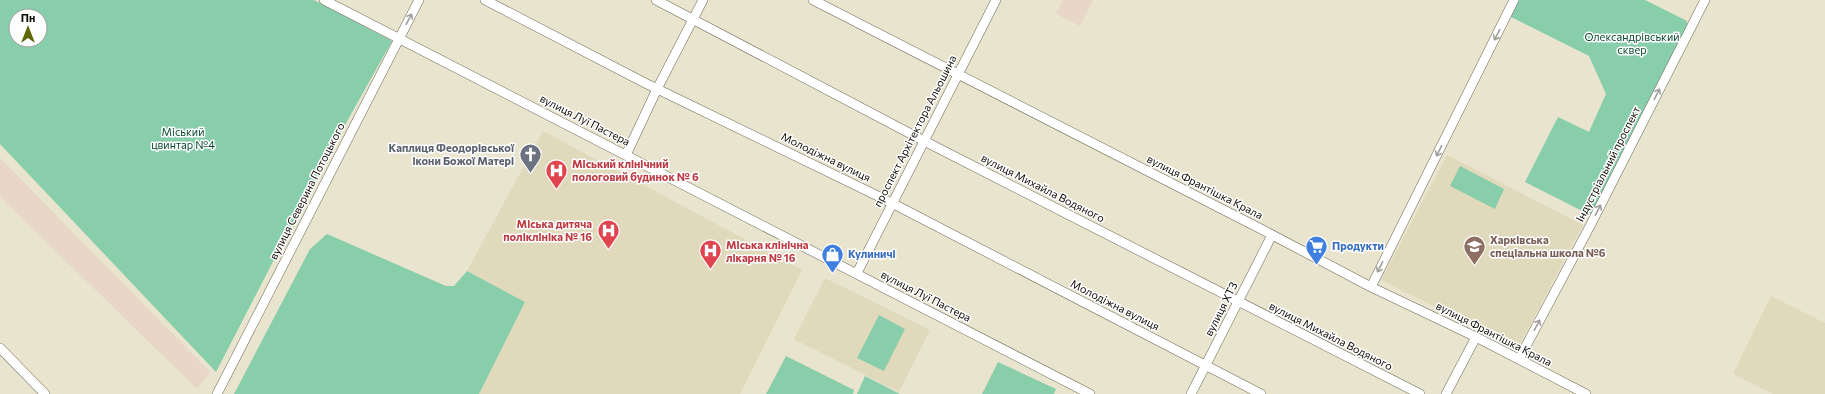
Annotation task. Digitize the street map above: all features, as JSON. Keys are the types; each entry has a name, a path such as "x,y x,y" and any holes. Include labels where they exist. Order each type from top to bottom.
{"street":[{"name":"вулиця Луї Пастера","path":"324,0 857,273 1089,394"},
{"name":"вулиця Северина Потоцького","path":"218,394 398,38 419,0"},
{"name":"Молодіжна вулиця","path":"485,0 657,88 892,203 1261,394"},
{"name":"вулиця Михайла Водяного","path":"656,0 1238,302 1420,394"},
{"path":"626,155 657,88 703,0"},
{"name":"вулиця Франтішка Крала","path":"813,0 1371,287 1476,337 1586,394"},
{"name":"проспект Архітектора Альошина","path":"857,273 996,0"},
{"path":"1371,287 1514,0"},
{"name":"Індустріальний проспект","path":"1519,359 1593,219 1705,0"},
{"name":"вулиця ХТЗ","path":"1191,394 1272,235"},
{"path":"1446,394 1476,337"},
{"path":"0,348 45,394"}],"shaded area":[{"path":"1063,0 1093,0 1080,26 1056,14"},
{"path":"543,131 802,270 740,394 479,394 525,302 467,271"},
{"name":"Харківська спеціальна школа №6","path":"1447,155 1583,225 1518,348 1381,280"},
{"path":"0,158 210,372 197,389 0,197"},
{"path":"825,278 930,330 899,392 794,339"},
{"path":"1771,296 1825,323 1825,394 1773,394 1733,374"}],"green space":[{"name":"Міський цвинтар №4","path":"0,0 314,0 392,41 326,159 216,372 0,144"},
{"name":"Олександрівський сквер","path":"1514,0 1645,0 1687,21 1688,29 1594,217 1525,182 1558,117 1589,132 1606,94 1589,56 1507,15"},
{"path":"1460,166 1504,189 1495,209 1450,186"},
{"path":"327,234 446,286 454,286 467,271 525,302 479,394 234,394 310,249"},
{"path":"879,315 905,329 884,371 857,358"},
{"path":"786,356 854,390 853,394 766,394"},
{"path":"998,362 1056,389 1054,394 982,394"},
{"path":"865,376 900,394 857,394"}],"place":[{"name":"Каплиця Феодорівської ікони Божої Матері","path":"530,174"},
{"name":"Міський клінічний пологовий будинок № 6","path":"557,190"},
{"name":"Міська дитяча поліклініка № 16","path":"608,250"},
{"name":"Продукти","path":"1316,266"},
{"name":"Харківська спеціальна школа №6","path":"1475,266"},
{"name":"Міська клінічна лікарня № 16","path":"710,270"},
{"name":"Кулиничі","path":"833,274"}]}
